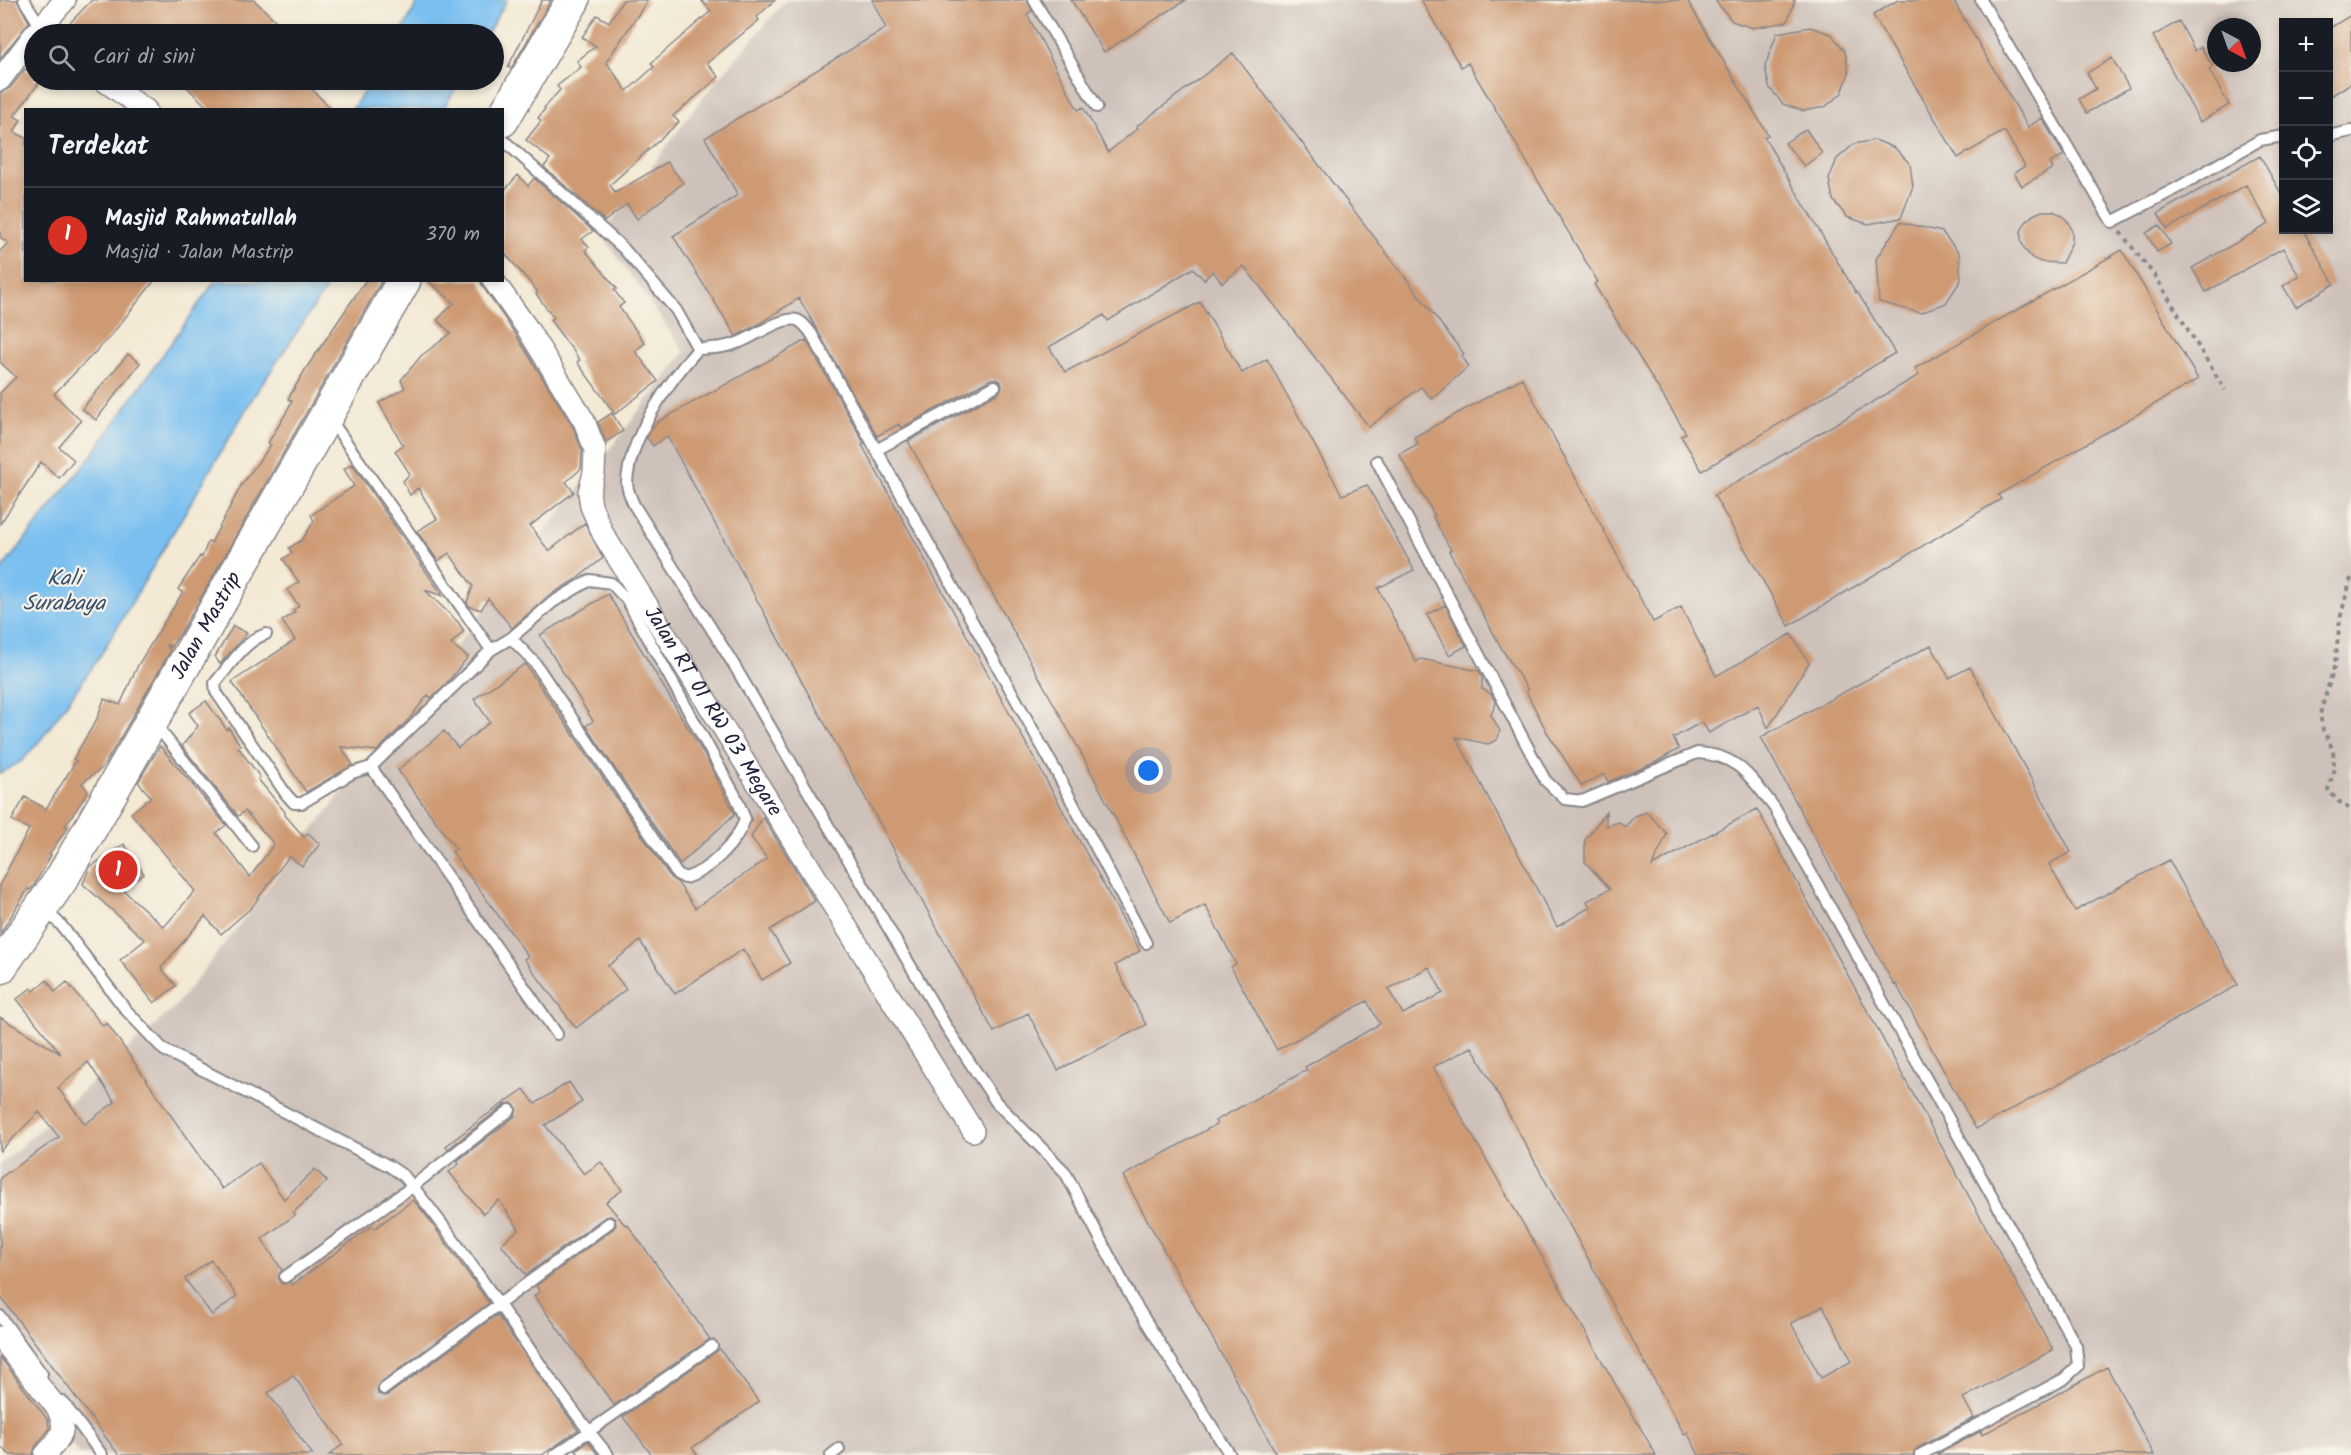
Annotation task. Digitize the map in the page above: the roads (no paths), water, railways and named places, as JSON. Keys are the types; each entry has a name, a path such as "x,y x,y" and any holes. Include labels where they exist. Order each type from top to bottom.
{"main road":[{"path":"504,117 573,0"},
{"name":"Jalan Mastrip","path":"0,967 42,908 153,721 403,282"}],"street":[{"path":"47,24 65,0"},
{"path":"0,80 24,52"},
{"path":"117,90 143,108"},
{"name":"Jalan RT 01 RW 03 Megare","path":"494,282 527,328 584,421 595,449 590,492 591,506 603,534 973,1131"},
{"path":"0,1337 57,1408 62,1418 64,1426 62,1433 45,1455"}],"lane":[{"path":"24,0 36,24"},
{"path":"1034,0 1097,107"},
{"path":"1981,0 2112,222 2260,140 2279,137"},
{"path":"2333,135 2351,131"},
{"path":"504,142 623,248 676,310 698,349"},
{"path":"1146,943 1057,773 811,333 803,323 796,319 782,321 731,345 698,349 677,372 666,389 632,453 627,485 634,505 734,665 947,1028 996,1102 1065,1172 1132,1299 1230,1455"},
{"path":"876,450 995,386"},
{"path":"327,414 491,650"},
{"path":"1377,461 1545,780 1565,799 1582,801 1642,778 1697,753 1713,754 1729,759 1749,775 1774,807 2076,1346 2078,1366 2064,1379 1920,1455"},
{"path":"266,634 257,637 249,644 215,683 216,692 286,794 294,802 302,803 357,770 371,767 491,650 511,638 553,602 590,580 611,583 627,600 736,797 745,819 741,831 731,846 694,876 685,878 677,874 535,663 511,638"},
{"path":"153,721 252,846"},
{"path":"371,767 557,1034"},
{"path":"42,908 61,925 126,1010 164,1050 389,1166 404,1176 608,1455"},
{"path":"285,1277 413,1186 510,1110"},
{"path":"384,1389 609,1223"},
{"path":"0,1316 102,1455"},
{"path":"555,1455 712,1346"}],"water":[{"path":"419,0 507,0 493,24 406,24"},
{"path":"365,90 455,90 444,108 353,108"},
{"name":"Kali Surabaya","path":"214,282 330,282 254,396 99,658 42,738 22,761 0,774 0,571 89,459"}],"place":[{"name":"Masjid Rahmatullah","path":"118,870"}]}
